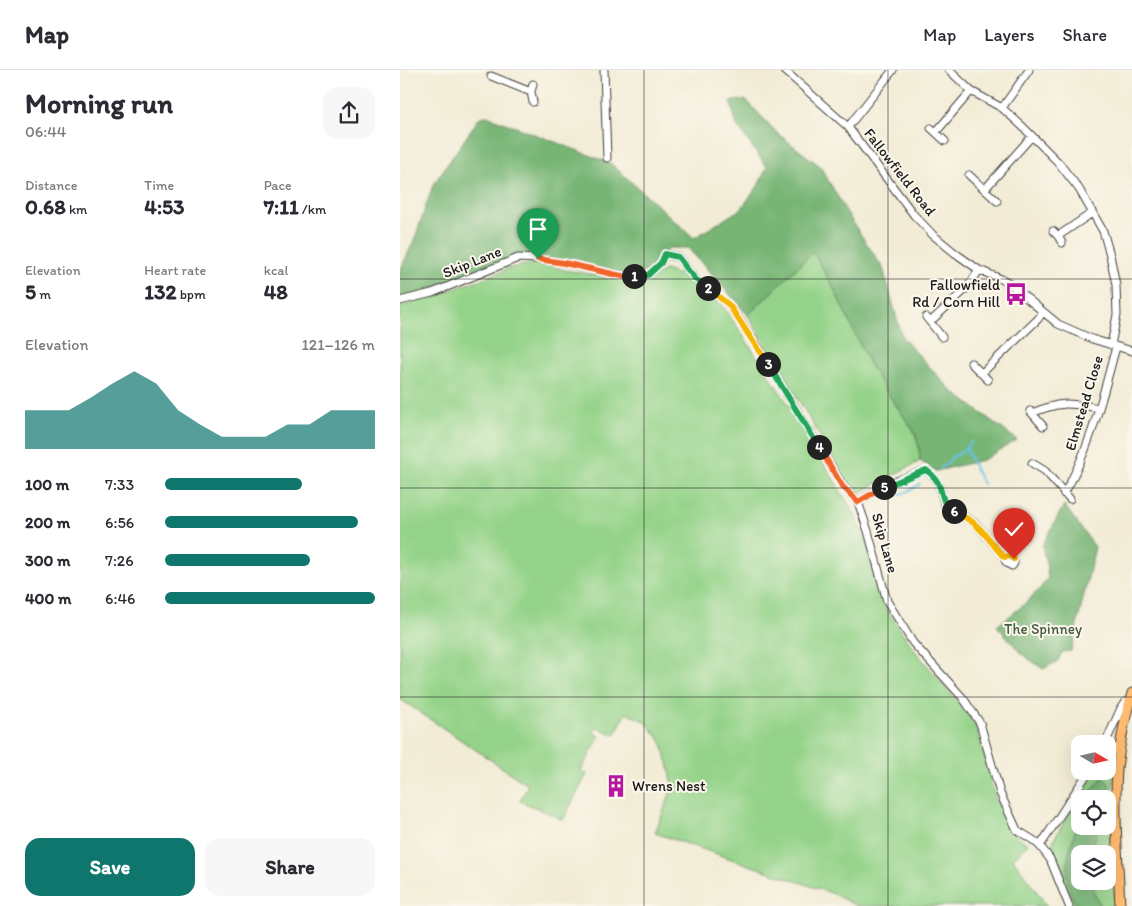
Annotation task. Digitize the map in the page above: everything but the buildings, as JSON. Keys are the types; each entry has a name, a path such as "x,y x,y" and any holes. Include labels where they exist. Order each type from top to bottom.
{"main road":[{"path":"1120,906 1116,793 1120,751 1131,699"}],"street":[{"path":"604,70 607,158"},
{"name":"Fallowfield Road","path":"784,70 848,127 914,215 955,254 979,270 1006,281 1058,324 1092,339 1132,351"},
{"path":"848,127 893,70"},
{"name":"Elmstead Close","path":"949,70 971,91 1002,108 1058,162 1079,189 1103,231 1110,255 1116,284 1117,315 1113,346 1091,435 1074,478 1064,494"},
{"path":"1002,108 1029,70"},
{"path":"494,74 531,92"},
{"path":"533,84 531,92 533,102"},
{"path":"944,141 933,130 971,91"},
{"path":"985,189 1032,136"},
{"path":"969,175 996,201"},
{"path":"1058,237 1092,213"},
{"name":"Skip Lane","path":"400,301 432,293 518,258 564,263 626,277 648,275 661,263 665,254 678,257 695,279 729,305 760,350 842,486 858,502 887,601 913,643 963,698 980,724 1000,793 1017,830 1040,846 1050,859 1069,906"},
{"path":"942,337 928,319 968,287 979,270"},
{"path":"982,373 1043,312"},
{"path":"971,363 988,380"},
{"path":"1043,426 1030,412 1048,406 1068,403 1099,408"},
{"path":"1032,463 1045,471 1070,499"},
{"path":"858,502 888,484 926,470 936,479 943,500 949,509 972,522 1004,557"},
{"path":"1110,735 1121,708 1125,702 1131,699"},
{"path":"1116,749 1120,751"},
{"path":"1040,846 1083,780"}],"green space":[{"path":"746,100 778,134 820,166 853,223 883,268 902,337 952,391 1017,440 983,460 936,471 920,461 915,433 869,364 833,287 813,252 748,315 688,248 669,248 647,272 627,274 521,256 431,290 400,298 400,271 415,238 433,185 480,117 487,116 610,163 694,238 741,209 758,186 767,167 737,126 730,101"},
{"path":"813,252 833,287 884,388 915,433 919,447 920,461 855,495 748,315"},
{"path":"542,262 563,270 624,279 648,279 665,270 686,277 704,287 728,313 790,407 855,515 867,542 885,607 915,651 969,715 978,732 995,797 1014,834 1028,844 1013,859 1047,906 857,906 831,893 655,833 673,786 668,763 661,741 646,722 626,713 615,735 596,727 594,733 600,736 581,771 587,774 563,820 520,801 528,785 400,699 400,307 509,268"},
{"name":"The Spinney","path":"1064,505 1095,547 1071,651 1062,652 1058,661 1043,669 1022,654 997,626 1030,598 1048,578 1042,546"},
{"path":"1089,780 1113,780 1113,790 1083,790"},
{"path":"1100,780 1109,783 1109,790 1092,790"},
{"path":"1071,810 1071,835 1112,835 1113,845 1071,845 1071,890 1114,890 1115,906 1074,906 1052,853 1051,849 1054,839"},
{"path":"1074,835 1096,835 1093,845 1071,845"},
{"path":"1071,845 1071,890 1093,890 1101,906 1077,906 1068,885 1068,858"}],"waterway":[{"path":"940,469 951,458 962,452 971,442"},
{"path":"966,448 983,484"},
{"path":"892,496 920,484"}],"place":[{"name":"Fallowfield Rd / Corn Hill","path":"1016,294"},
{"name":"Wrens Nest","path":"616,786"}],"route":[{"path":"538,259 626,277 648,275 661,263 665,254 678,257 695,279 729,305 760,350 842,486 858,502 888,484 926,470 936,479 943,500 949,509 972,522 1004,557 1010,556 1014,559"}]}
